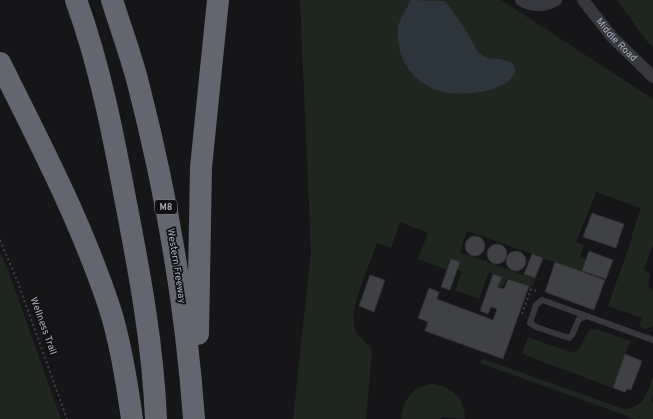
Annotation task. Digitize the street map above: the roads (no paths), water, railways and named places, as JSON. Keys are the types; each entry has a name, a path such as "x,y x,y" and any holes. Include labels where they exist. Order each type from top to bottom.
{"highway":[{"path":"76,0 91,41 113,135 144,296 155,381 156,419"},
{"name":"Western Freeway","path":"112,0 139,86 162,183 178,274 194,419"},
{"path":"198,419 197,290 201,167 218,0"},
{"path":"0,63 83,236 110,311 127,383 132,419"}],"street":[{"path":"521,0 535,6 542,6 556,0"},
{"name":"Middle Road","path":"582,0 612,37 653,77"}],"lane":[{"path":"587,316 579,319 572,335 569,338 536,327 530,323 536,305 542,300 587,316 653,340"}]}
